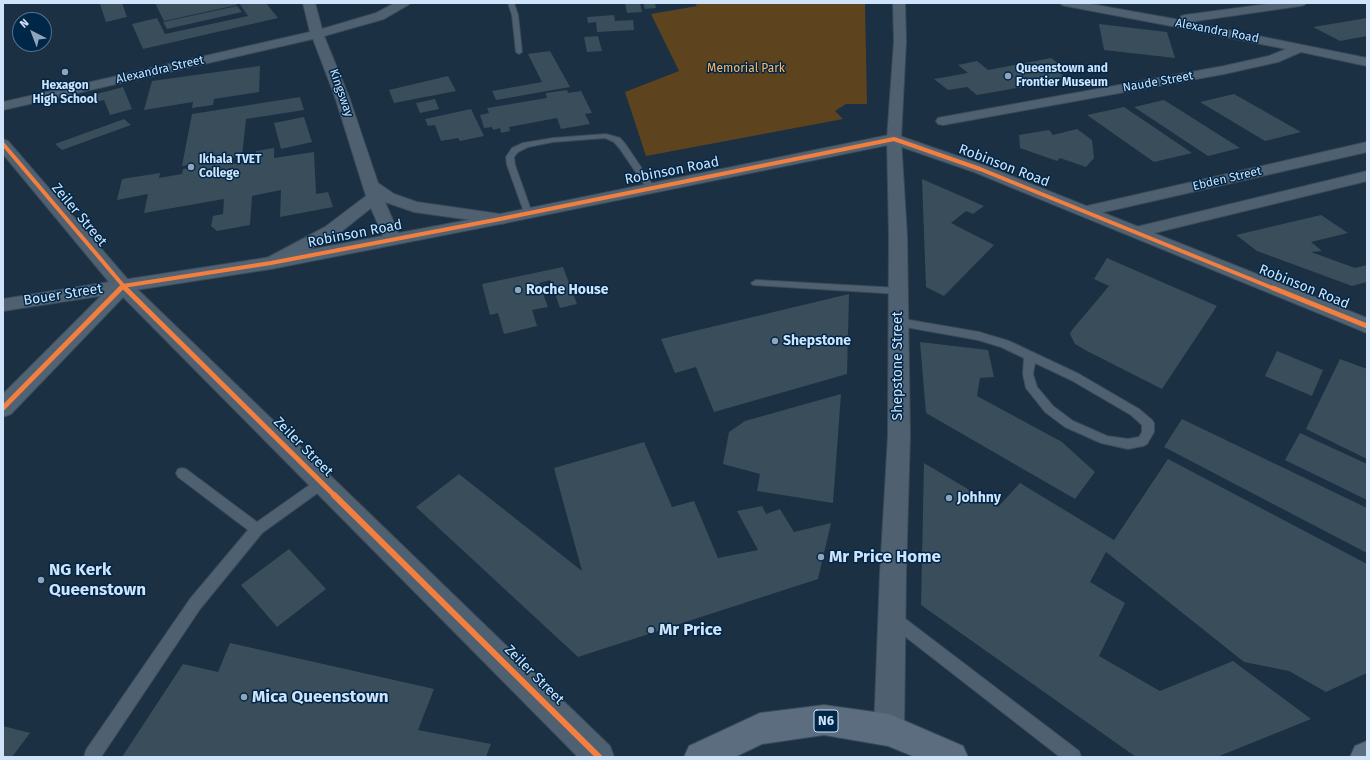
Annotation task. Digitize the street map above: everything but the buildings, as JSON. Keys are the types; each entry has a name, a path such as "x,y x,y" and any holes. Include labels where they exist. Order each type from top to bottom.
{"highway":[{"name":"N6","path":"700,757 760,729 824,720 889,730 952,757"}],"street":[{"name":"Kingsway","path":"308,3 317,34 340,90 373,191 392,239"},
{"name":"Alexandra Street","path":"3,106 317,34 380,16 404,3"},
{"name":"Shepstone Street","path":"889,730 898,436 898,236 894,138 900,41 899,3"},
{"name":"Alexandra Road","path":"1066,3 1166,21 1245,28 1300,48 1367,62"},
{"path":"1166,21 1274,8 1300,3"},
{"path":"1245,28 1274,8"},
{"name":"Naude Street","path":"943,121 1224,70 1272,59 1300,48"},
{"name":"Robinson Road","path":"123,286 271,263 500,219 894,138 980,169 1086,211 1367,326"},
{"name":"Zeiler Street","path":"3,144 123,286 599,757"},
{"name":"Ebden Street","path":"1086,211 1367,147"},
{"path":"1138,232 1367,176"},
{"path":"271,263 331,231 373,191 414,207 500,219"},
{"path":"3,408 123,286"},
{"name":"Bouer Street","path":"3,305 123,286"}],"lane":[{"path":"510,3 515,15 519,52"},
{"path":"528,213 511,165 510,157 515,150 526,145 553,140 606,136 616,140 623,146 651,188"},
{"path":"756,283 898,291"},
{"path":"898,322 979,336 1005,344 1075,377 1135,412 1148,423 1148,432 1143,441 1128,444 1105,440 1069,424 1049,409 1032,388 1028,374 1030,356"},
{"path":"182,473 256,529"},
{"path":"92,756 195,604 256,529 322,483"},
{"path":"892,618 1072,757"}],"green space":[{"name":"Memorial Park","path":"695,3 865,3 867,104 846,104 835,111 843,119 646,156 625,92 679,71 651,14 697,6"}],"cycle path":[{"path":"3,408 123,286 271,263 500,219 894,139 980,169 1367,326"},
{"path":"3,144 123,286 599,757"}],"place":[{"name":"Hexagon High School","path":"65,72"},
{"name":"Queenstown and Frontier Museum","path":"1008,76"},
{"name":"Ikhala TVET College","path":"191,167"},
{"name":"Roche House","path":"518,290"},
{"name":"Shepstone","path":"775,341"},
{"name":"Johhny","path":"949,498"},
{"name":"Mr Price Home","path":"821,557"},
{"name":"NG Kerk Queenstown","path":"41,580"},
{"name":"Mr Price","path":"651,630"},
{"name":"Mica Queenstown","path":"244,697"}]}
